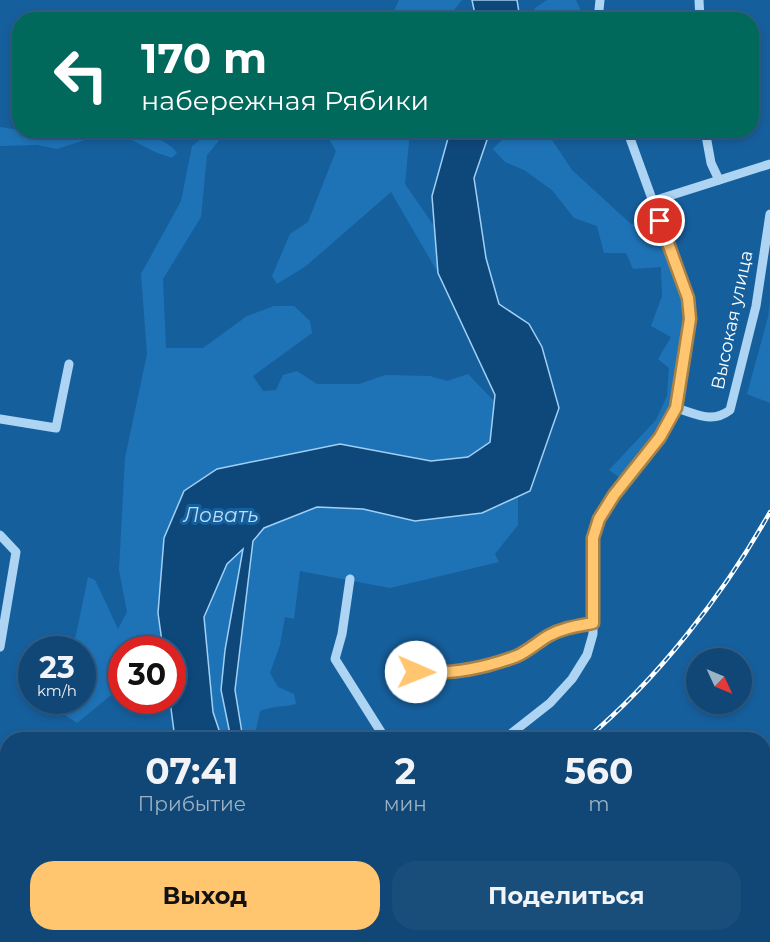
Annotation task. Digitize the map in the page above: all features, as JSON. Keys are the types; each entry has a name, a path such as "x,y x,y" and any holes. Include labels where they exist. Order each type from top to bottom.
{"street":[{"path":"513,732 550,703 572,680 587,655 593,633 593,538 599,519 614,495 660,437 676,408 690,308 630,138"},
{"path":"706,138 711,163 719,180"},
{"path":"653,201 770,164"},
{"name":"Высокая улица","path":"676,408 709,418 721,417 730,410 756,306 770,214"},
{"path":"0,419 56,428 69,364"},
{"path":"0,536 16,552 0,647"},
{"path":"350,579 342,634 335,659 381,732"},
{"path":"395,670 437,674 465,670 518,655 550,634 566,628 593,623"}],"shaded area":[{"path":"399,0 462,0 453,12 393,12"},
{"path":"547,0 576,0 582,12 534,12 535,8"},
{"path":"0,127 12,129 12,138 91,138 57,149 37,145 0,146"},
{"path":"128,138 157,138 177,153 172,158"},
{"path":"202,138 221,138 207,155 201,217 163,279 166,348 203,348 247,316 274,306 294,306 310,321 312,333 253,376 263,391 276,390 283,375 297,371 317,384 359,384 385,375 430,376 447,381 468,374 495,402 491,442 468,457 431,461 340,444 158,613 161,636 108,636 108,698 96,707 96,636 76,636 88,577 95,580 118,629 127,612 119,570 125,458 147,354 141,274 181,201 192,146"},
{"path":"328,138 409,138 405,184 434,226 438,273 391,192 306,266 277,284 272,276 290,234 308,222 336,151"},
{"path":"504,138 551,138 572,170 631,224 654,217 684,297 686,314 672,404 620,478 609,470 656,420 667,396 669,368 658,359 671,337 651,326 662,296 661,267 633,269 626,253 604,253 597,226 574,218 552,190 524,170 505,162 493,149"},
{"path":"770,301 770,403 747,394 768,317"},
{"path":"518,496 518,525 495,554 499,562 390,588 300,571 294,619 285,617 280,645 270,673 278,687 294,694 296,704 260,711 256,732 242,732 235,690 253,541 264,528 317,507 363,509 415,521 482,513"},
{"path":"244,548 225,650 221,690 230,732 220,732 213,712 204,617 227,564"},
{"path":"65,714 88,714 77,723"}],"water":[{"path":"472,0 517,0 519,12 475,12"},
{"name":"Ловать","path":"448,138 488,138 474,178 486,258 499,304 529,324 542,347 559,408 530,491 482,513 415,521 363,509 317,507 264,528 253,541 235,690 242,732 230,732 221,690 225,650 243,549 227,564 204,617 213,712 220,732 174,732 172,714 186,714 186,636 161,636 158,613 164,538 184,491 217,469 340,444 431,461 468,457 490,442 495,395 438,273 432,196"}],"railway":[{"path":"594,732 638,691 687,634 732,574 770,512"}],"route":[{"path":"416,672 437,674 465,670 518,655 550,634 566,628 593,623 593,538 599,519 614,495 660,437 676,408 690,308 660,221"}]}
